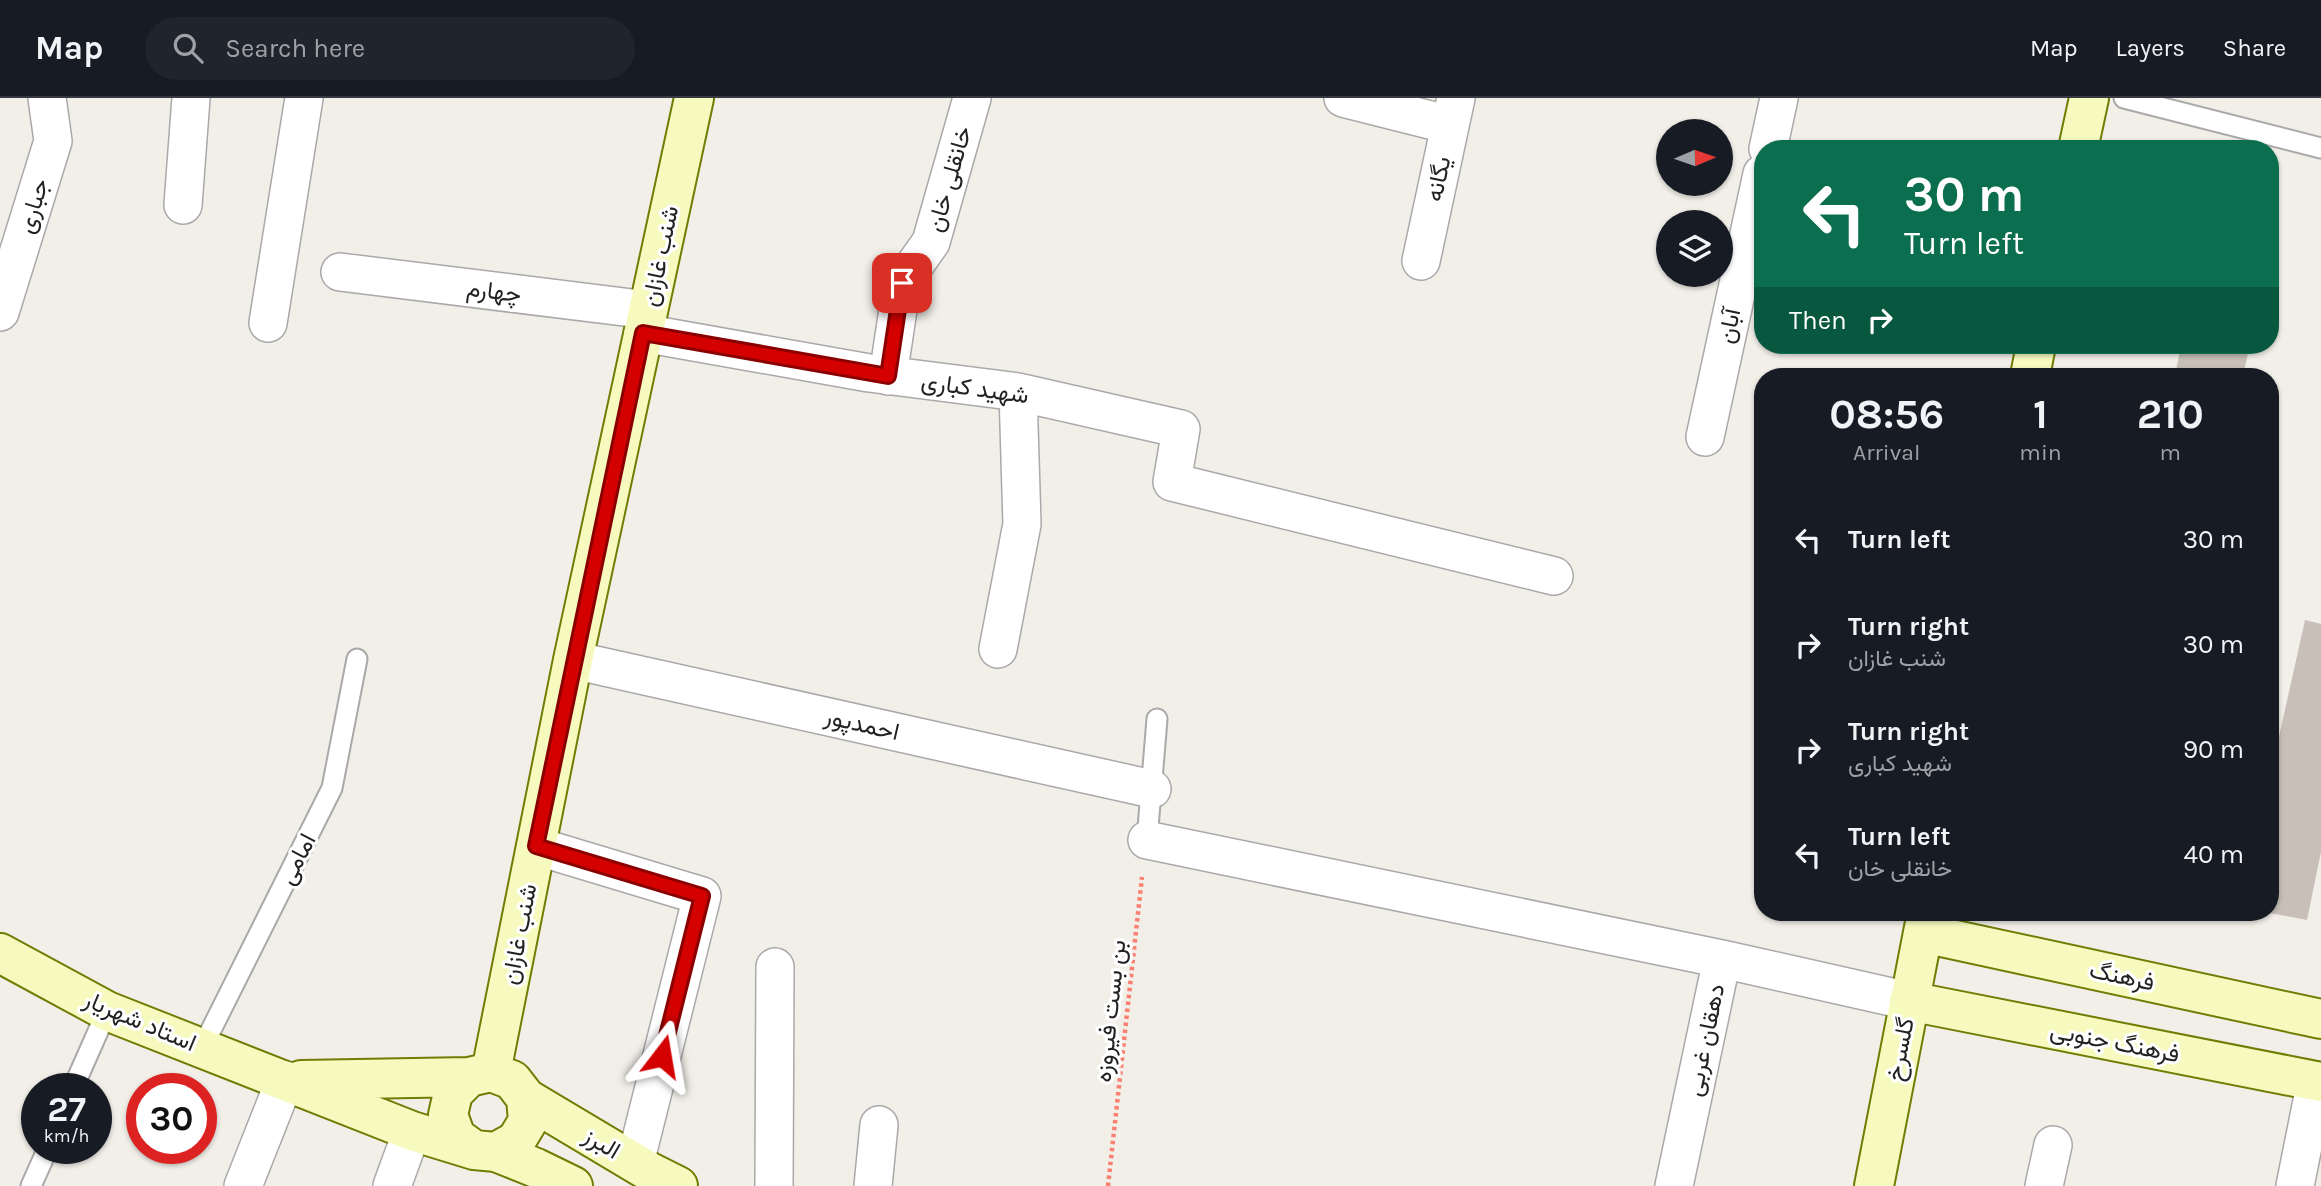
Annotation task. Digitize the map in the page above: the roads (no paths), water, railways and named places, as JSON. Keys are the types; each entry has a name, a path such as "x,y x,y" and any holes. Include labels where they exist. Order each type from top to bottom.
{"main road":[{"name":"شنب غازان","path":"480,1074 536,846 573,660 694,98"},
{"path":"2080,140 2089,98"},
{"name":"گلسرخ","path":"1874,1186 1925,923"},
{"name":"فرهنگ","path":"1925,923 2321,1019"},
{"name":"استاد شهریار","path":"0,953 107,1011 412,1131 485,1151"},
{"name":"فرهنگ جنوبی","path":"1909,1001 2319,1082"},
{"path":"485,1151 516,1142 528,1121 526,1098 512,1080 480,1074 453,1093 448,1115 456,1137 534,1177 573,1186"},
{"name":"استاد شهریار","path":"285,1080 480,1074"},
{"name":"البرز","path":"526,1098 678,1186"}],"street":[{"name":"جباری","path":"0,312 53,141 47,98"},
{"path":"183,205 191,98"},
{"path":"268,323 304,98"},
{"name":"خانقلی خان","path":"888,376 902,283 931,242 972,98"},
{"path":"1343,98 1453,112"},
{"path":"1770,140 1779,98"},
{"name":"یگانه","path":"1421,261 1453,112"},
{"name":"آبان","path":"1705,438 1754,211"},
{"name":"چهارم","path":"340,272 645,322"},
{"name":"شهید کباری","path":"645,322 888,376 1018,392 1181,429 1172,482 1554,576"},
{"path":"999,649 1022,524 1018,392"},
{"name":"احمدپور","path":"573,660 1152,789"},
{"path":"1147,840 1722,959"},
{"path":"536,846 702,896 635,1163"},
{"name":"دهقان غربی","path":"1674,1186 1722,959 1909,1001"},
{"path":"774,1186 775,967"},
{"path":"243,1186 285,1080"},
{"path":"2295,1186 2319,1082"},
{"path":"873,1186 879,1125"},
{"path":"392,1186 412,1131"},
{"path":"2044,1186 2053,1146"}],"lane":[{"path":"2124,98 2321,148"},
{"name":"امامی","path":"202,1048 332,788 357,659"},
{"path":"1147,840 1157,719"},
{"path":"80,1073 107,1011"},
{"path":"31,1186 41,1164"}]}
